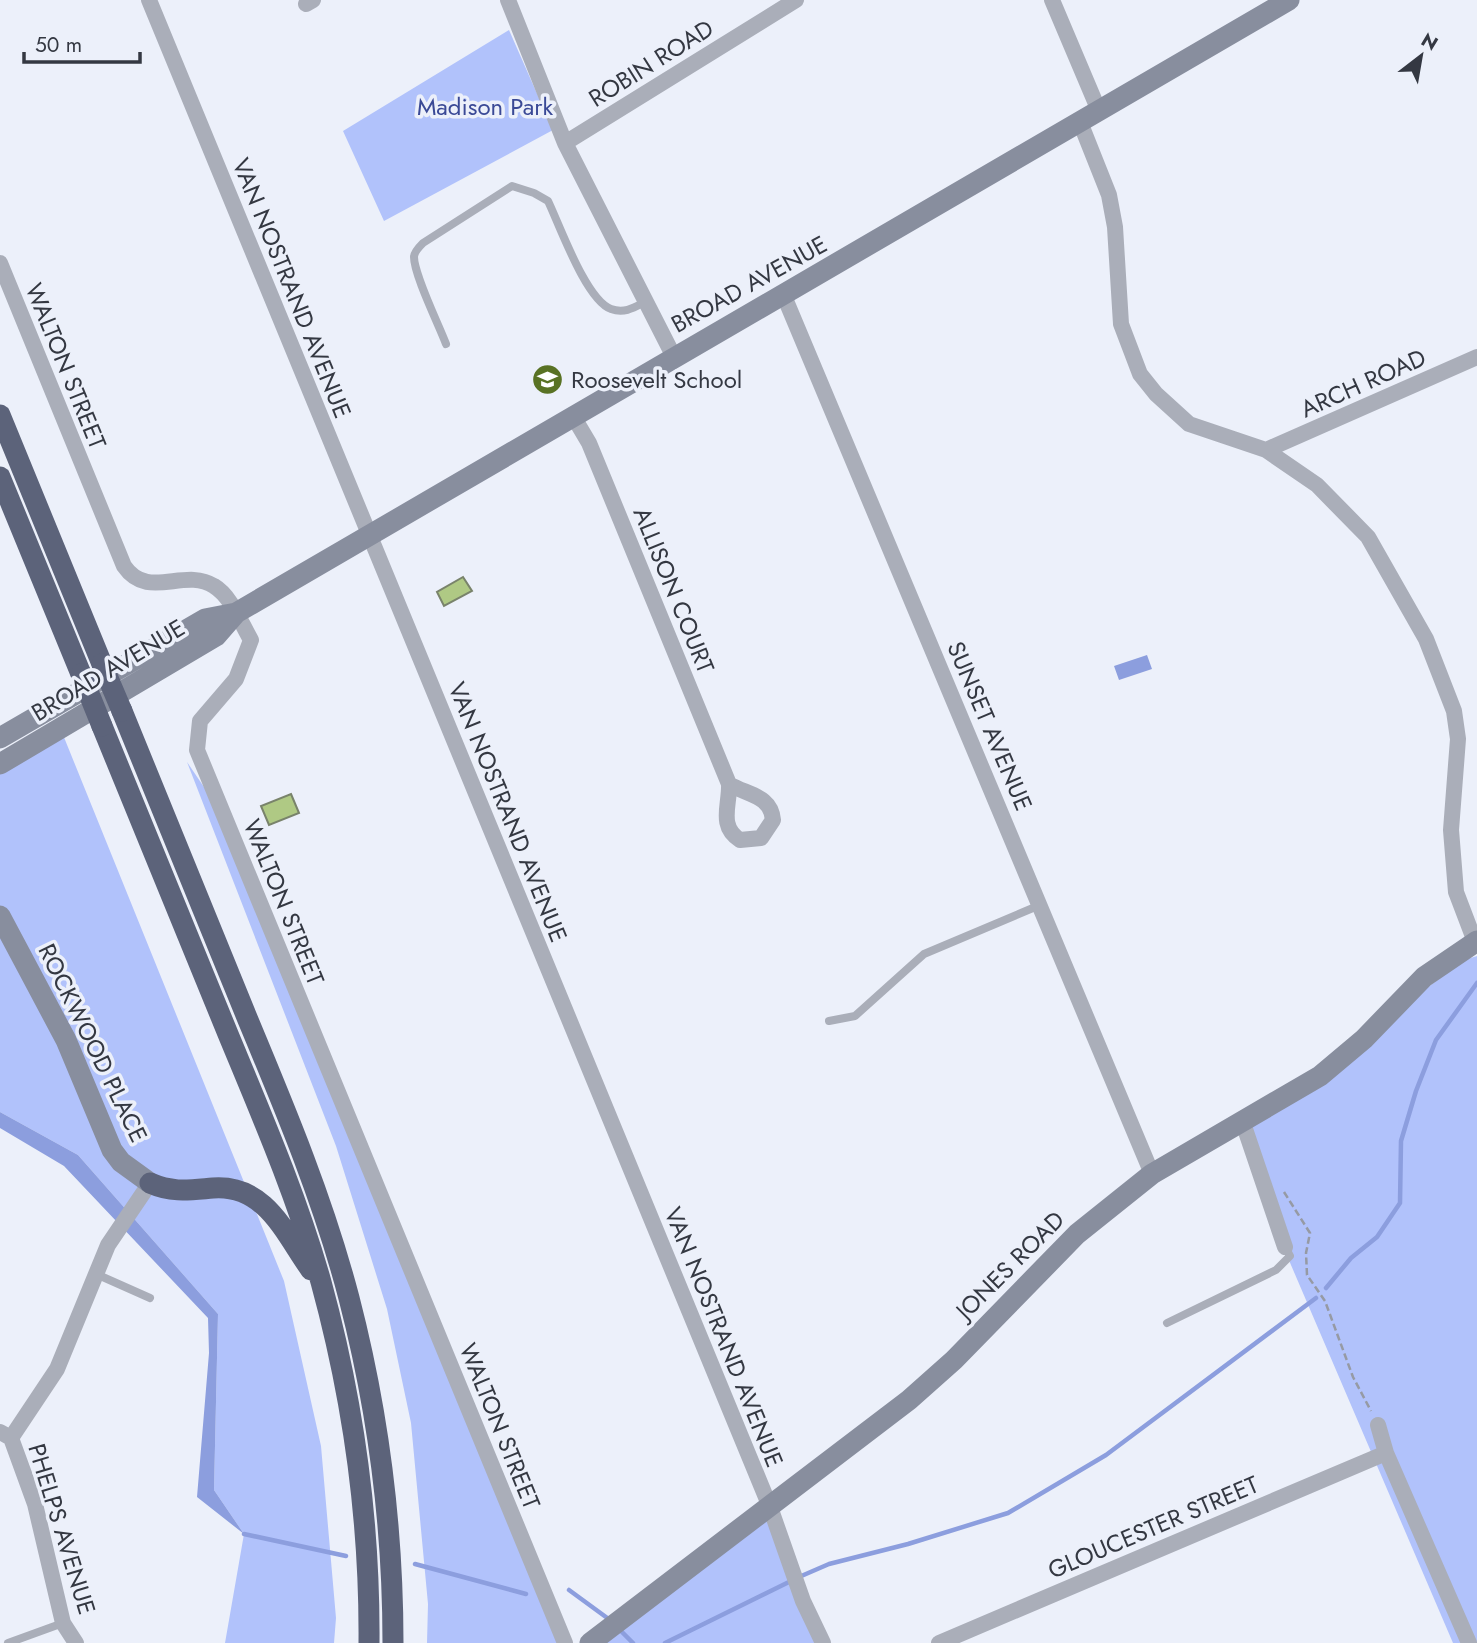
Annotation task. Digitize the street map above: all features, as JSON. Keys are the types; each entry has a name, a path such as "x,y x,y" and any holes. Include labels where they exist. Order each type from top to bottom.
{"highway":[{"path":"0,415 295,1135 341,1269 362,1350 380,1452 389,1545 393,1643"},
{"path":"0,477 268,1131 321,1283 347,1400 358,1468 367,1561 369,1643"},
{"path":"145,1191 232,1189 252,1196 279,1219 321,1283"}],"street":[{"name":"VAN NOSTRAND AVENUE","path":"149,0 770,1507 799,1589 823,1643"},
{"path":"508,0 565,142 674,357"},
{"name":"ROBIN ROAD","path":"565,142 796,0"},
{"path":"1052,0 1090,116 1109,195 1115,227 1121,324 1140,374 1156,394 1189,424 1266,450 1317,485 1368,537 1426,639 1454,711 1458,739 1451,830 1456,892 1476,942"},
{"name":"BROAD AVENUE","path":"0,764 216,636 236,613 1289,0"},
{"name":"WALTON STREET","path":"0,263 124,566 135,578 147,584 190,580 211,584 223,593 251,639 236,679 200,721 197,750 565,1643"},
{"name":"SUNSET AVENUE","path":"784,296 1152,1174"},
{"name":"ARCH ROAD","path":"1266,450 1477,357"},
{"name":"ALLISON COURT","path":"573,416 589,443 729,783"},
{"name":"BROAD AVENUE","path":"0,738 205,619 236,613"},
{"name":"ROCKWOOD PLACE","path":"0,916 66,1040 112,1150 145,1191"},
{"name":"JONES ROAD","path":"606,1631 918,1392 954,1360 1077,1234 1152,1174 1243,1123 1343,1058 1424,977 1476,942"},
{"path":"1243,1123 1285,1247"},
{"path":"5,1435 57,1369 108,1245 145,1191"},
{"path":"1378,1425 1385,1452 1469,1643"},
{"name":"PHELPS AVENUE","path":"5,1435 35,1504 63,1623 76,1643"},
{"name":"GLOUCESTER STREET","path":"939,1643 1385,1452"}],"lane":[{"path":"446,344 414,257 423,243 512,187 534,192 548,201 595,298 611,309 628,311 647,300"},
{"path":"829,1020 855,1016 924,954 1040,905"},
{"path":"1167,1324 1276,1270 1290,1256 1285,1247"},
{"path":"96,1274 150,1298"},
{"path":"8,1643 63,1623"}],"path":[{"path":"1283,1190 1310,1233 1306,1253 1307,1275 1325,1301 1353,1377 1378,1425"}],"green space":[{"name":"Madison Park","path":"509,30 553,130 384,221 343,131"},
{"path":"57,720 284,1281 321,1446 336,1618 334,1643 225,1643 244,1534 214,1490 218,1314 78,1155 0,1112 0,754"},
{"path":"187,762 225,818 562,1643 427,1643 428,1604 411,1423 387,1309 336,1146"},
{"path":"1477,956 1477,1643 1453,1643 1255,1181 1241,1128 1464,960"},
{"path":"767,1504 820,1643 599,1643"}],"shaded area":[{"path":"1147,655 1152,669 1119,680 1114,666"},
{"path":"0,1112 78,1155 218,1314 214,1490 244,1534 197,1497 209,1353 208,1318 64,1166 0,1128"}],"building":[{"path":"463,577 472,591 444,606 437,592"},
{"path":"291,794 299,813 269,825 261,806"}],"waterway":[{"path":"1326,1288 1351,1258 1377,1237 1400,1203 1401,1141 1416,1091 1436,1040 1477,983"},
{"path":"799,1577 829,1564 908,1544 1008,1513 1106,1455 1316,1298"},
{"path":"244,1534 346,1556"},
{"path":"415,1564 526,1594"},
{"path":"665,1643 791,1581"},
{"path":"569,1590 610,1620"},
{"path":"619,1629 633,1643"}],"place":[{"name":"Roosevelt School","path":"548,379"}]}
